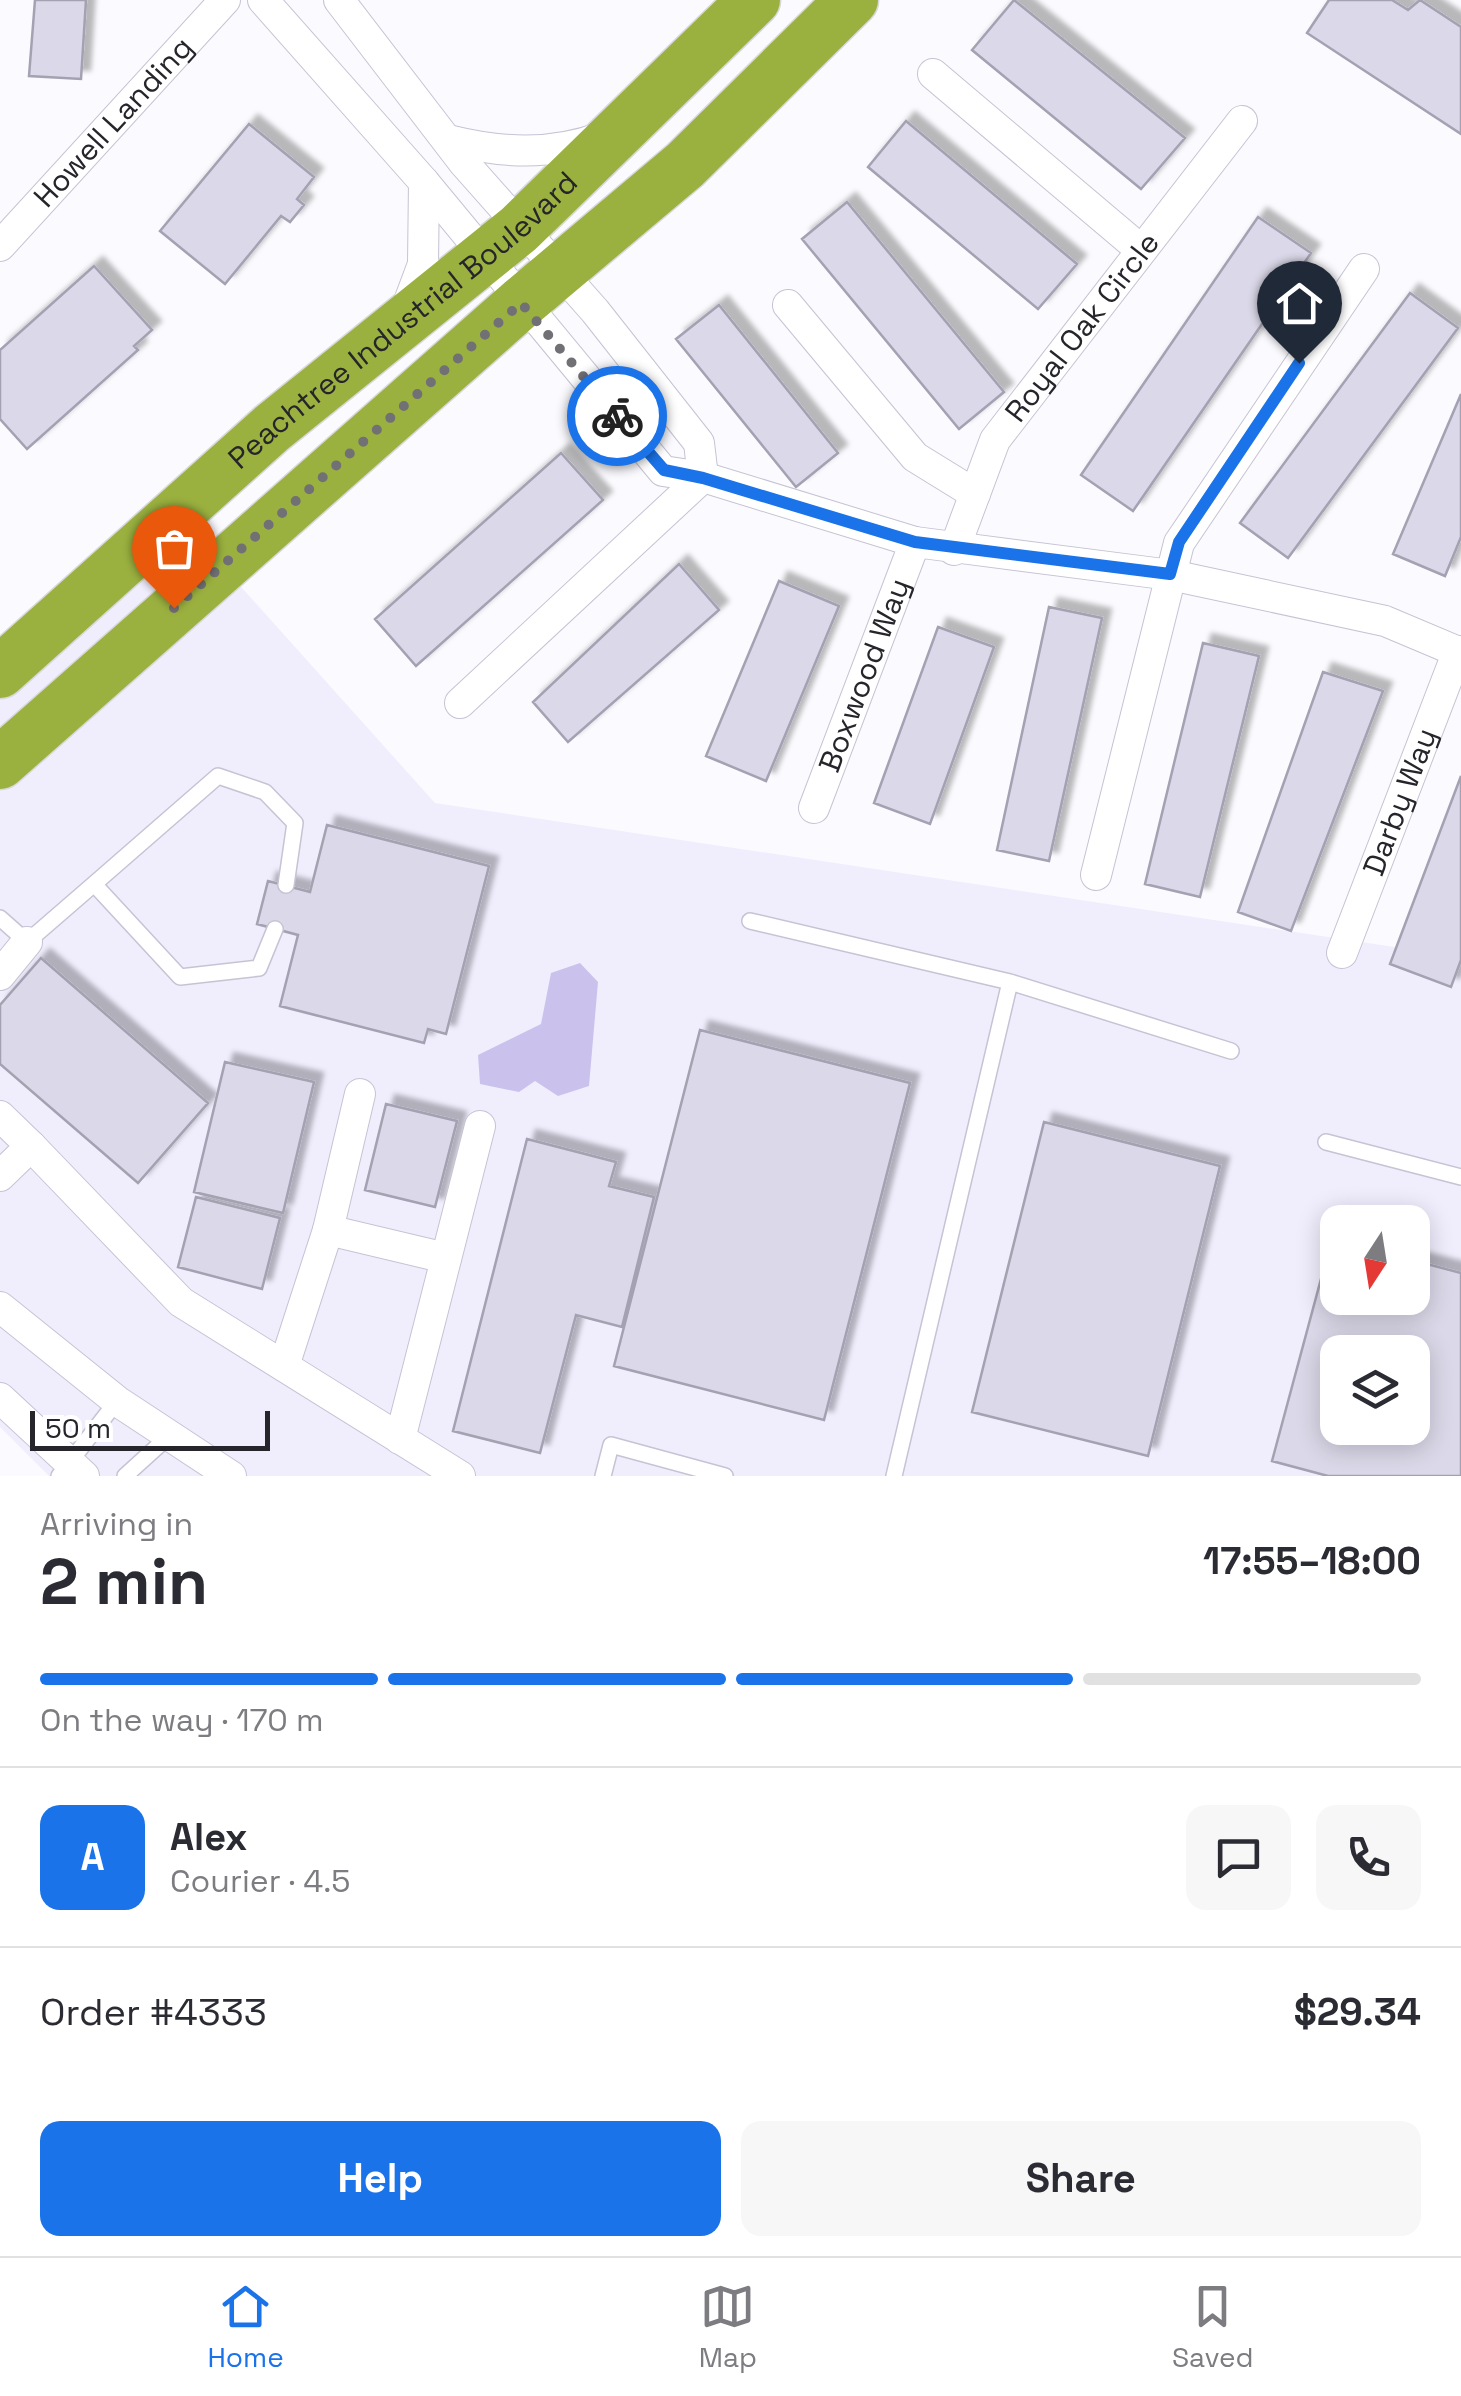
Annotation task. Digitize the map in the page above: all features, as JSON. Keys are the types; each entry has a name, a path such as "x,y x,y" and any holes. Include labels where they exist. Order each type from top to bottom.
{"highway":[{"name":"Peachtree Industrial Boulevard","path":"0,672 272,428 502,242 754,0"},
{"path":"0,763 521,303 685,165 852,0"}],"street":[{"name":"Howell Landing","path":"0,246 225,0"},
{"path":"263,0 424,182 502,242 561,271 699,443 703,478"},
{"path":"338,0 448,140 502,242 521,303 664,470 703,478 915,542 954,550 1170,574 1385,621 1459,652"},
{"path":"933,74 1141,250"},
{"name":"Royal Oak Circle","path":"954,550 995,440 1242,122"},
{"path":"448,140 519,152 557,151 619,130"},
{"path":"402,321 422,264 424,182"},
{"path":"1096,874 1179,542 1364,269"},
{"path":"788,305 915,456 975,494"},
{"path":"460,703 703,478"},
{"name":"Boxwood Way","path":"814,808 915,542"},
{"name":"Darby Way","path":"1342,952 1459,652"},
{"path":"0,975 27,942"},
{"path":"284,1366 328,1230 360,1094"},
{"path":"0,1116 182,1302 460,1476"},
{"path":"400,1439 480,1126"},
{"path":"0,1176 30,1146"},
{"path":"328,1230 446,1258"},
{"path":"0,1307 117,1401 231,1476"},
{"path":"0,1398 70,1472"}],"lane":[{"path":"0,918 27,942 218,776 266,792 295,823 286,886"},
{"path":"94,884 180,977 259,968 275,929"},
{"path":"750,922 1010,982 1231,1052"},
{"path":"894,1476 1010,982"},
{"path":"1326,1142 1461,1177"},
{"path":"70,1472 117,1401"},
{"path":"125,1476 168,1436"},
{"path":"603,1476 610,1444 725,1476"}],"shaded area":[{"path":"172,510 435,803 1461,957 1461,1476 49,1476 0,1427 0,683"},
{"path":"580,963 598,982 589,1086 558,1096 535,1081 519,1092 480,1084 478,1055 541,1024 551,973"}],"building":[{"path":"35,0 86,0 81,79 29,76"},
{"path":"1014,0 1185,138 1141,189 972,50"},
{"path":"1329,0 1392,0 1408,10 1420,0 1461,27 1461,134 1307,33"},
{"path":"906,121 1077,264 1038,309 868,167"},
{"path":"249,124 314,177 297,199 304,205 290,222 281,216 225,284 160,231"},
{"path":"847,202 1004,392 959,429 802,239"},
{"path":"1258,217 1311,253 1133,511 1081,475"},
{"path":"94,266 152,330 134,346 138,350 27,449 0,419 0,350"},
{"path":"1410,293 1458,328 1288,558 1240,523"},
{"path":"719,305 838,453 796,487 676,339"},
{"path":"1461,394 1461,537 1445,576 1393,554"},
{"path":"561,453 603,500 416,666 375,619"},
{"path":"679,564 719,610 568,742 533,702"},
{"path":"779,581 839,606 766,781 706,756"},
{"path":"1049,607 1102,618 1049,861 997,850"},
{"path":"938,627 994,647 930,824 874,803"},
{"path":"1203,643 1259,656 1200,897 1145,884"},
{"path":"1323,672 1383,691 1291,931 1238,912"},
{"path":"1461,776 1461,960 1451,987 1390,964"},
{"path":"327,825 489,866 446,1034 428,1029 424,1043 280,1006 298,935 257,924 268,881 310,892"},
{"path":"41,958 208,1103 138,1183 0,1064 0,1005"},
{"path":"700,1030 910,1083 824,1420 614,1366"},
{"path":"225,1062 314,1082 283,1213 194,1192"},
{"path":"386,1104 457,1121 435,1207 365,1190"},
{"path":"1044,1122 1220,1166 1148,1456 972,1412"},
{"path":"527,1139 616,1162 609,1186 654,1197 622,1327 576,1315 540,1453 453,1431"},
{"path":"196,1197 280,1218 262,1289 178,1267"},
{"path":"1430,1265 1461,1273 1461,1476 1328,1476 1272,1461 1320,1283 1320,1315 1430,1315"}],"way so far":[{"path":"174,608 521,303 617,416"}],"route":[{"path":"617,416 664,470 703,478 915,542 954,550 1170,574 1179,542 1299,363"}]}
